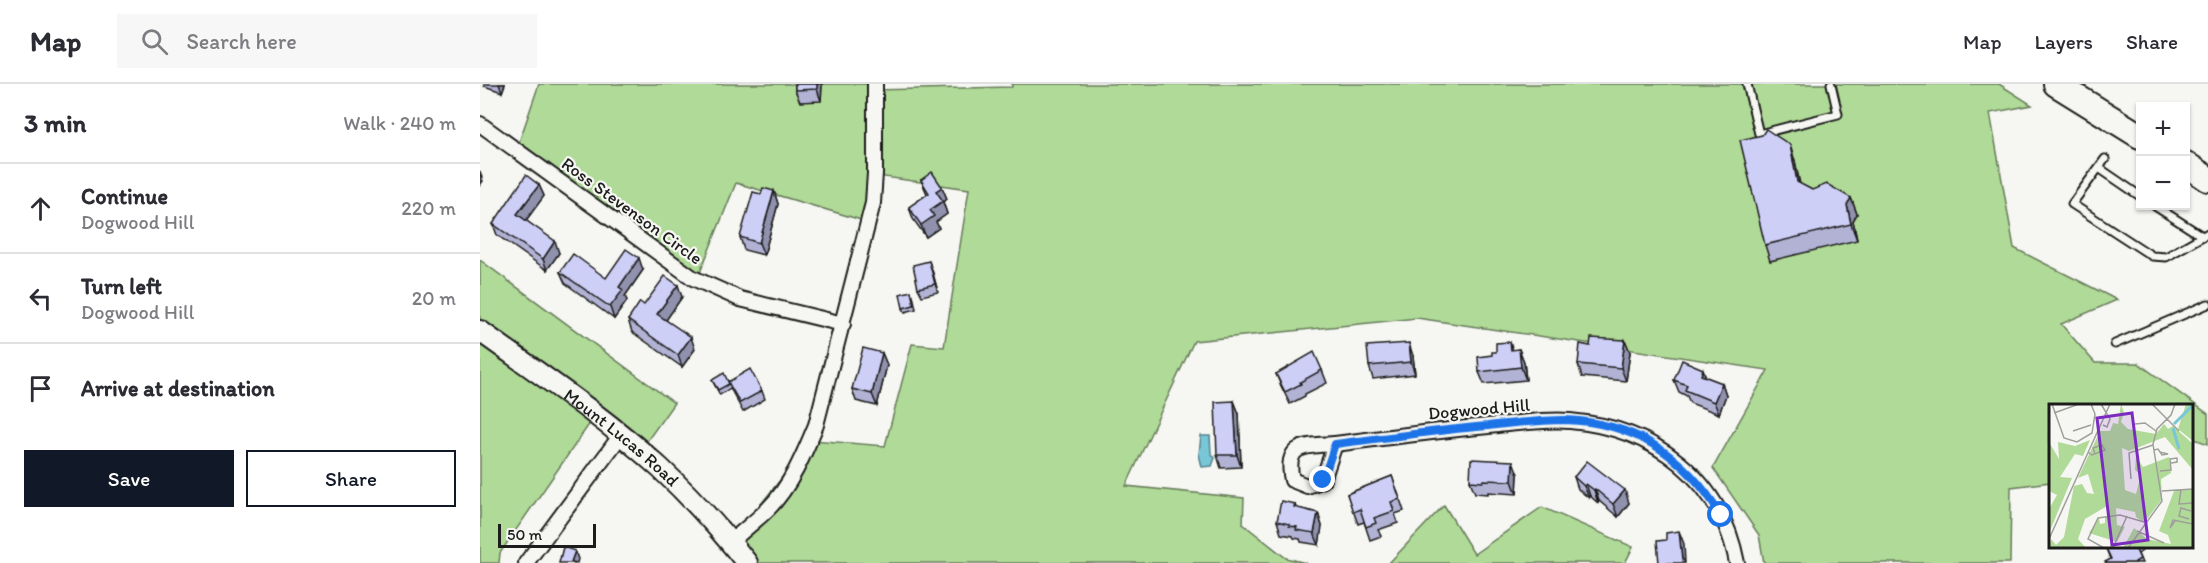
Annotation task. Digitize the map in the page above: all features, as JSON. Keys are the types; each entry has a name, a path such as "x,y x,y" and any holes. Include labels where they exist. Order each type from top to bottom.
{"highway":[{"path":"2056,84 2136,134"},
{"path":"2190,167 2208,179"}],"street":[{"path":"730,543 769,508 788,483 805,452 816,425 873,203 875,84"},
{"name":"Ross Stevenson Circle","path":"480,124 693,278 740,299 843,324"},
{"name":"Mount Lucas Road","path":"480,331 621,435 691,498 747,563"},
{"name":"Dogwood Hill","path":"1335,444 1424,431 1542,421 1584,422 1617,429 1663,450 1694,476 1721,515 1737,563"},
{"path":"526,563 621,435"}],"lane":[{"path":"1747,84 1759,134 1838,114 1831,84"},
{"path":"2105,159 2072,204 2152,256 2166,257 2205,235 2163,210"},
{"path":"2099,168 2136,193"},
{"path":"2115,344 2208,304"}],"green space":[{"path":"539,84 872,84 872,90 1012,87 1012,84 1999,84 2032,105 1990,113 2014,248 2117,300 2061,324 2095,363 2138,363 2208,414 2208,444 2193,438 2193,404 2049,404 2049,482 2011,487 2010,563 1764,563 1759,535 1713,468 1768,370 1417,318 1194,341 1126,486 1244,498 1243,524 1286,558 1306,563 738,563 725,549 812,440 885,446 912,344 944,347 969,189 878,176 868,222 736,183 695,285 514,157"},
{"path":"480,260 674,403 635,458 590,423 500,553 499,563 480,563"},
{"path":"1444,505 1474,554 1542,507 1633,547 1625,563 1389,563"}],"water":[{"path":"1201,436 1210,436 1211,453 1215,458 1212,466 1202,467 1199,454"}],"building":[{"path":"795,84 817,84 817,89 795,90"},
{"path":"1766,129 1790,145 1797,182 1812,190 1827,184 1851,198 1847,205 1851,224 1765,245 1740,140 1762,135"},
{"path":"932,172 942,187 936,191 943,201 930,210 934,216 921,225 909,207 929,193 921,180"},
{"path":"526,175 539,185 517,214 555,241 543,259 493,224"},
{"path":"763,188 774,191 759,243 740,237 753,192 761,194"},
{"path":"626,249 639,258 619,287 623,290 610,307 560,272 573,254 606,278"},
{"path":"929,261 935,284 918,288 913,265"},
{"path":"665,276 678,285 657,314 691,337 678,355 628,320 640,302 644,305"},
{"path":"911,291 914,305 903,308 900,294"},
{"path":"1591,338 1625,340 1621,368 1578,364 1580,344 1590,346"},
{"path":"1510,342 1511,350 1519,349 1521,367 1479,372 1478,357 1492,355 1492,352 1496,352 1496,343"},
{"path":"1409,343 1411,362 1369,366 1367,346"},
{"path":"863,348 882,353 872,394 852,389"},
{"path":"1314,352 1322,370 1285,392 1276,374"},
{"path":"1682,360 1703,369 1701,375 1722,383 1714,402 1685,390 1687,385 1674,380"},
{"path":"750,369 762,391 740,403 728,382"},
{"path":"724,373 729,384 718,390 712,380"},
{"path":"1234,401 1237,455 1217,455 1215,402"},
{"path":"1471,459 1513,461 1512,481 1470,481"},
{"path":"1587,461 1625,490 1613,504 1595,489 1586,484 1584,486 1574,477"},
{"path":"1392,476 1400,499 1391,502 1394,511 1374,518 1376,523 1366,527 1360,509 1353,512 1347,494"},
{"path":"1281,501 1318,513 1314,533 1296,530 1297,527 1277,521"},
{"path":"1679,531 1684,563 1659,563 1657,541 1666,540 1666,533"},
{"path":"563,547 575,551 571,562 575,563 559,563"},
{"path":"2106,548 2135,548 2140,559 2135,563 2105,562 2111,559"}],"route":[{"path":"1323,480 1335,444 1424,431 1568,420 1617,429 1663,450 1694,476 1721,515"}]}
